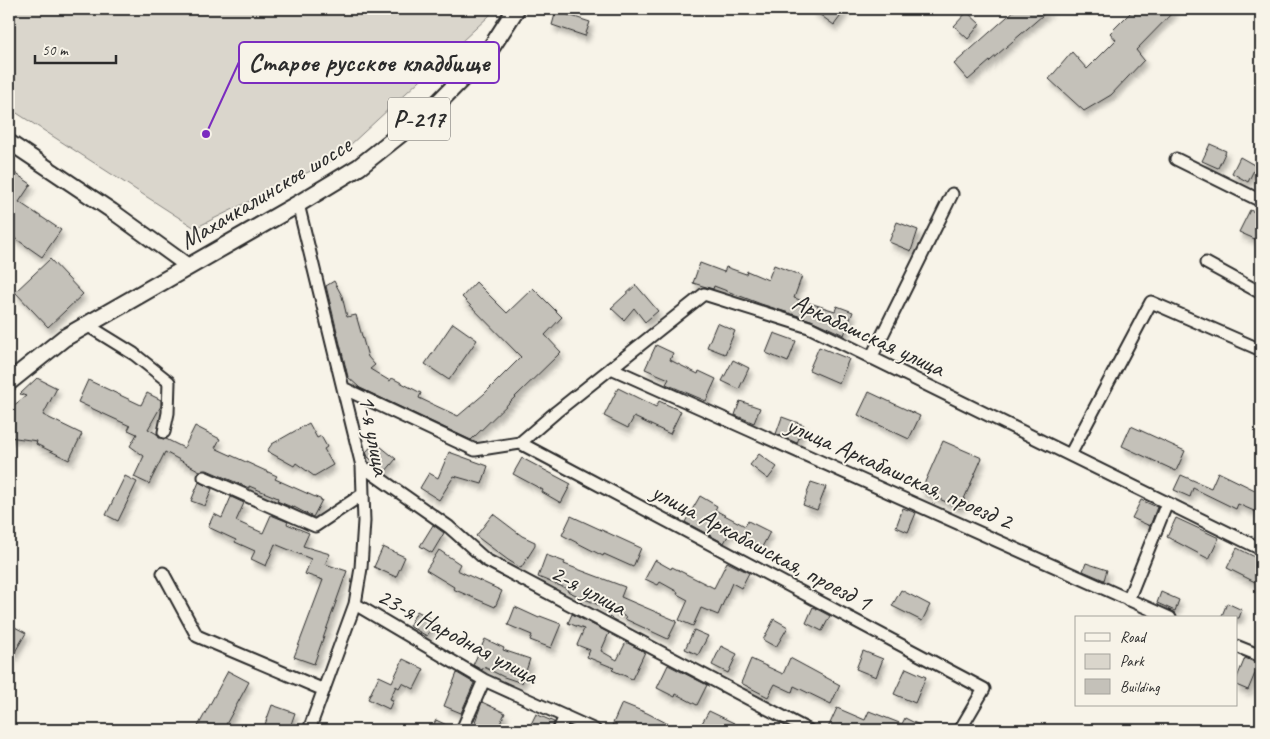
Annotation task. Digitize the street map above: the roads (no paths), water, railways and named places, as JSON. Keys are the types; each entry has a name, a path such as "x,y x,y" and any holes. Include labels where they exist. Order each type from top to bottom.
{"highway":[{"name":"Махачкалинское шоссе","path":"9,382 64,338 359,167 433,108 489,51 516,9"}],"main road":[{"path":"9,142 112,211 188,266"}],"street":[{"path":"1176,159 1261,201"},
{"path":"871,358 952,194"},
{"name":"1-я улица","path":"298,204 362,466 364,521 361,568 355,604 309,730"},
{"path":"1206,263 1261,293"},
{"name":"Аркабашская улица","path":"520,443 704,294 808,327 1261,549"},
{"path":"1070,455 1151,302 1261,350"},
{"path":"87,325 134,354 169,382 168,413 164,432"},
{"name":"улица Аркабашская, проезд 2","path":"611,368 1165,616"},
{"path":"343,388 475,450 520,443"},
{"name":"улица Аркабашская, проезд 1","path":"520,443 984,689 960,730"},
{"name":"2-я улица","path":"362,466 449,527 486,560 808,730"},
{"path":"204,477 315,526 363,494"},
{"path":"1128,600 1167,502"},
{"path":"163,573 197,636 324,690"},
{"name":"23-я Народная улица","path":"355,604 484,680 595,730"},
{"path":"1238,647 1261,656"},
{"path":"462,730 484,680"},
{"path":"559,730 565,716"}],"place":[{"name":"Старое русское кладбище","path":"206,134"}]}
